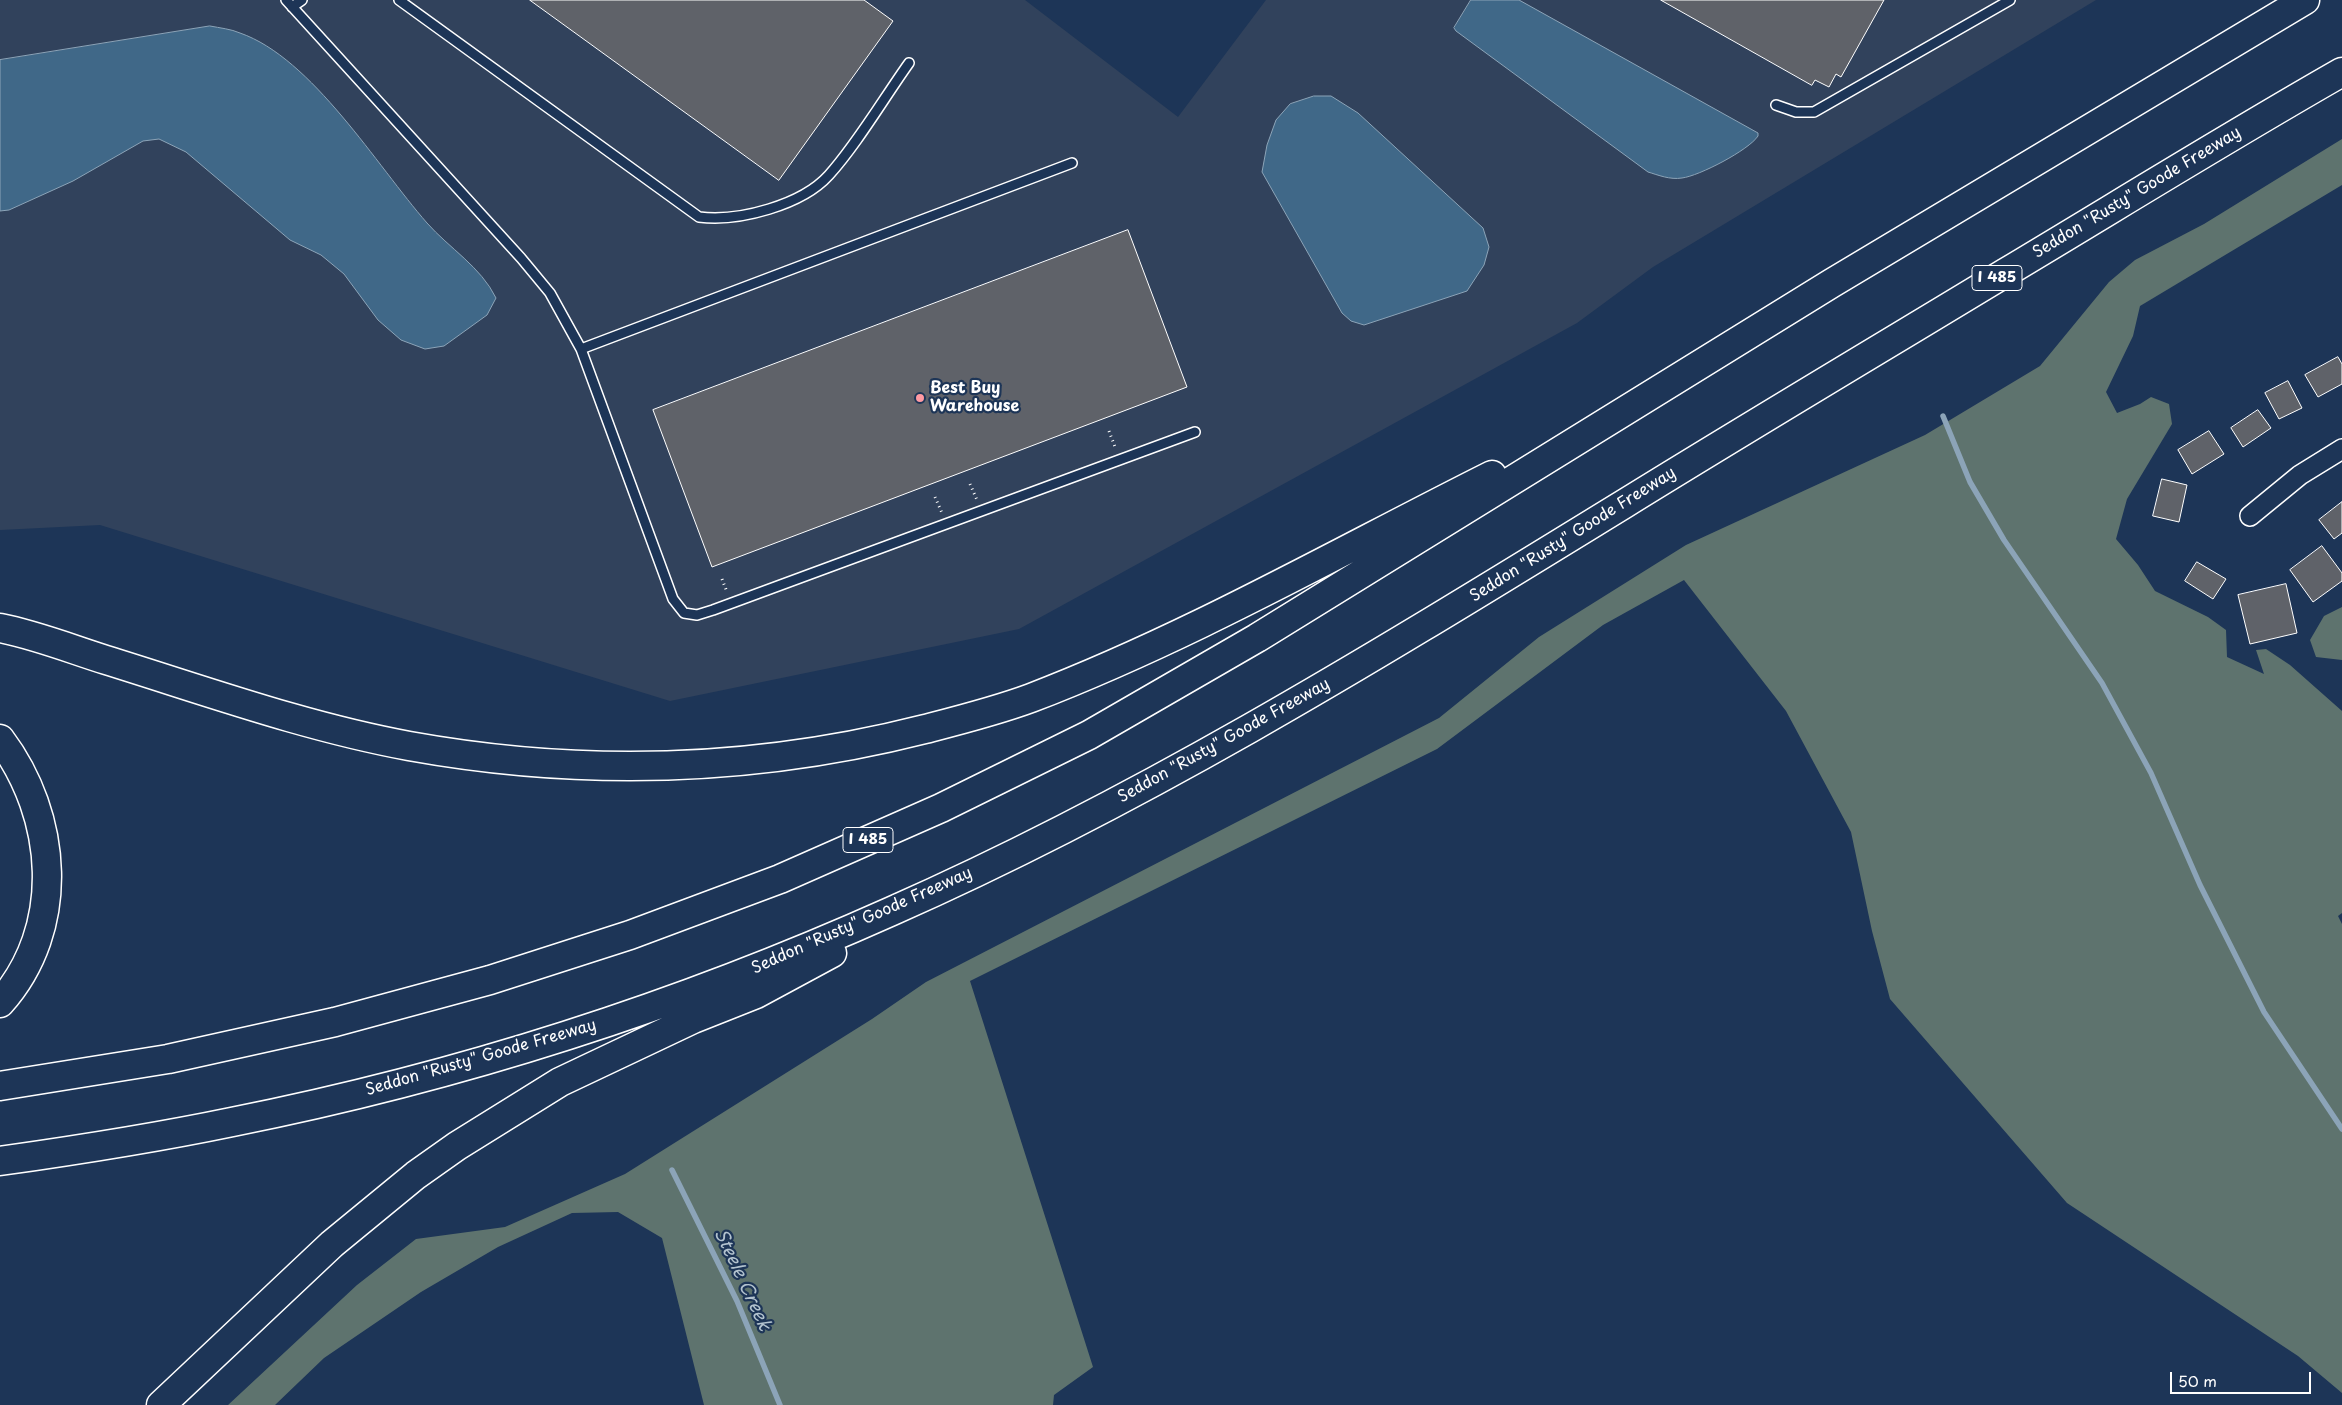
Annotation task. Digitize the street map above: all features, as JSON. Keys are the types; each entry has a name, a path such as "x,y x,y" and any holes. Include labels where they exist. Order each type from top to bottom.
{"highway":[{"name":"I 485","path":"0,1086 168,1059 335,1022 490,980 630,935 780,879 941,808 1089,735 1256,638 1832,283 2306,0"},
{"name":"Seddon \"Rusty\" Goode Freeway","path":"0,1162 120,1144 240,1121 395,1084 621,1018 728,979 892,911 1071,826 1162,778 1404,639 1673,474 2342,72"},
{"path":"0,628 328,728 409,746 568,765 655,766 741,762 826,752 878,741 974,716 1029,699 1127,657 1244,601 1654,393"},
{"path":"0,740 16,761 37,810 44,834 48,882 40,925 32,949 18,978 0,1003"},
{"path":"161,1405 274,1297 372,1210 416,1175 500,1118 560,1082 629,1048 756,994 1071,826"}],"street":[{"path":"2250,516 2300,475 2342,449"}],"lane":[{"path":"302,0 289,3 550,293 581,349 673,599 684,613 697,615 713,610 1194,432"},
{"path":"399,0 699,217 732,218 752,214 813,190 843,158 909,63"},
{"path":"1776,105 1796,112 1814,112 2010,0"},
{"path":"581,349 1072,162"}],"shaded area":[{"path":"0,0 1025,0 1178,117 1266,0 2096,0 1653,267 1577,323 1019,629 670,701 100,525 0,530"},
{"path":"1471,0 1519,0 1758,133 1758,136 1745,148 1700,173 1682,178 1673,178 1648,172 1456,31 1454,28"},
{"path":"210,26 237,32 267,46 293,65 318,89 365,144 427,223 473,267 490,287 496,298 487,315 444,346 425,349 401,340 378,320 344,274 321,255 290,240 186,152 159,139 143,141 73,181 9,210 0,211 0,60"},
{"path":"1314,96 1331,96 1358,113 1483,228 1489,247 1484,265 1467,291 1364,325 1351,321 1342,313 1262,172 1267,145 1276,120 1290,104"}],"green space":[{"path":"2342,139 2342,185 2140,306 2133,336 2106,392 2117,413 2140,404 2151,397 2169,404 2172,424 2127,499 2116,539 2138,565 2155,591 2208,617 2226,630 2227,657 2264,674 2256,650 2266,649 2290,665 2342,711 2342,913 2338,916 2342,924 2342,1393 2298,1356 2067,1203 1890,999 1872,931 1851,832 1786,711 1684,580 1603,625 1437,749 970,981 1093,1367 1054,1395 1053,1405 704,1405 662,1238 618,1212 572,1213 498,1247 421,1292 324,1358 275,1405 228,1405 357,1285 416,1239 505,1227 625,1174 872,1019 926,982 1439,718 1539,637 1686,545 1925,435 2040,366 2109,282 2135,260 2204,224"},
{"path":"2342,607 2342,660 2316,657 2310,640 2324,616"}],"building":[{"path":"530,0 864,0 893,21 779,180"},
{"path":"1661,0 1884,0 1841,77 1836,74 1829,87 1815,80 1812,85"},
{"name":"Best Buy Warehouse","path":"1128,230 1187,387 712,567 653,410"},
{"path":"2338,357 2342,364 2342,384 2318,397 2305,375"},
{"path":"2288,381 2302,408 2279,419 2265,393"},
{"path":"2258,410 2271,428 2243,447 2231,428"},
{"path":"2209,431 2224,454 2192,474 2178,450"},
{"path":"2162,479 2187,485 2179,522 2153,516"},
{"path":"2342,502 2342,533 2334,539 2319,520"},
{"path":"2322,546 2342,573 2342,581 2313,602 2290,570"},
{"path":"2197,562 2226,579 2213,599 2185,581"},
{"path":"2286,584 2297,633 2250,644 2238,595"}],"waterway":[{"path":"1943,416 1970,482 2004,540 2102,683 2151,773 2200,885 2264,1012 2342,1129"},
{"name":"Steele Creek","path":"672,1170 737,1301 780,1405"}],"place":[{"name":"Best Buy Warehouse","path":"920,398"}]}
